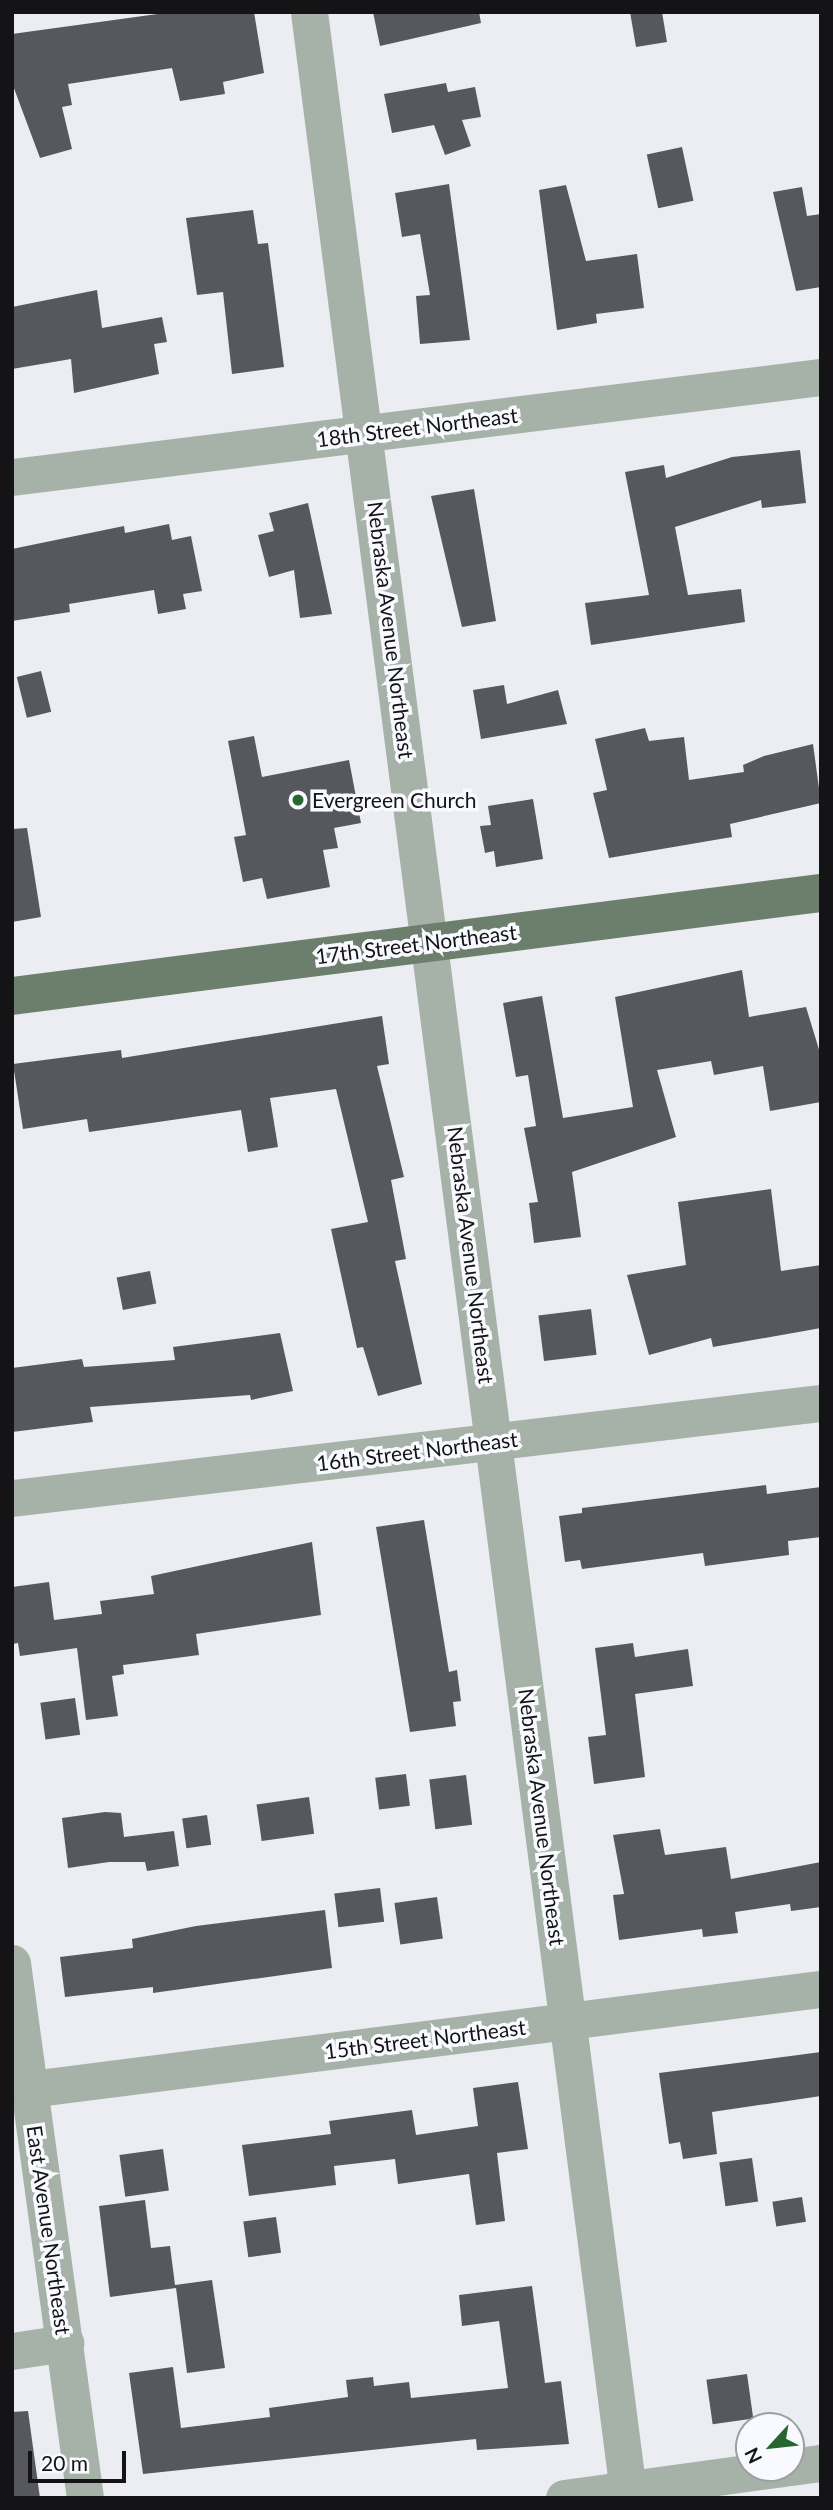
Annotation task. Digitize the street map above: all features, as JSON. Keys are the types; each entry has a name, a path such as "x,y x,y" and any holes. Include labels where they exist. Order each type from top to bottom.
{"main road":[{"name":"17th Street Northeast","path":"12,996 821,893"}],"street":[{"name":"Nebraska Avenue Northeast","path":"309,12 432,941 628,2494"},
{"name":"18th Street Northeast","path":"12,477 821,377"},
{"name":"16th Street Northeast","path":"12,1498 821,1403"},
{"name":"East Avenue Northeast","path":"12,1963 85,2498"},
{"name":"15th Street Northeast","path":"30,2089 821,1989"},
{"path":"12,2351 65,2343"},
{"path":"564,2498 628,2494 735,2476"}],"building":[{"path":"172,12 254,12 264,73 223,82 225,94 180,101 172,68 68,84 72,105 62,107 72,149 40,158 12,83 12,34"},
{"path":"373,12 479,12 481,23 380,46"},
{"path":"630,12 662,12 667,42 636,47"},
{"path":"446,83 448,92 475,87 481,117 462,120 471,146 445,155 434,125 392,133 384,94"},
{"path":"682,147 693,201 658,208 647,154"},
{"path":"449,184 470,340 420,344 416,296 430,295 420,234 402,237 395,193"},
{"path":"566,185 586,261 637,254 644,308 596,314 597,323 557,330 539,190"},
{"path":"802,187 807,216 821,214 821,287 796,291 773,192"},
{"path":"253,210 258,244 268,243 284,367 232,374 223,292 197,295 186,218"},
{"path":"97,290 102,328 162,317 167,342 154,344 159,374 74,393 71,359 12,369 12,307"},
{"path":"800,450 806,503 762,508 761,500 675,527 688,595 741,589 745,622 591,645 585,603 649,595 625,472 664,465 666,478 732,457"},
{"path":"474,489 496,621 462,627 431,496"},
{"path":"308,503 332,614 300,618 294,570 269,577 258,535 274,531 269,513"},
{"path":"169,524 172,540 191,536 202,591 183,594 186,609 158,614 154,590 69,604 70,612 12,621 12,549 124,526 125,533"},
{"path":"41,671 51,712 27,718 17,677"},
{"path":"504,685 507,704 558,690 567,724 481,739 473,690"},
{"path":"645,728 649,741 684,737 689,780 744,772 743,765 764,756 813,744 821,803 730,824 732,837 609,858 593,793 607,790 595,739"},
{"name":"Evergreen Church","path":"254,736 262,777 349,760 361,823 334,828 338,848 323,850 330,887 267,899 262,878 243,882 234,837 246,835 228,741"},
{"path":"533,799 543,859 496,867 494,851 485,853 480,826 491,825 488,806"},
{"path":"27,828 41,917 12,922 12,829"},
{"path":"742,970 749,1017 806,1007 821,1056 821,1102 770,1111 763,1066 714,1075 711,1061 657,1070 676,1137 572,1172 581,1237 534,1243 529,1203 538,1202 524,1128 536,1126 528,1075 516,1077 503,1003 542,996 563,1118 633,1107 615,997"},
{"path":"382,1016 389,1064 377,1066 404,1177 391,1180 406,1259 395,1261 422,1384 378,1396 363,1347 357,1348 331,1229 368,1222 336,1089 270,1098 278,1147 248,1152 241,1110 89,1132 87,1119 23,1129 13,1064 121,1050 122,1058"},
{"path":"771,1189 781,1271 821,1265 821,1328 713,1347 711,1338 649,1355 627,1275 686,1265 678,1202"},
{"path":"150,1271 156,1303 123,1310 117,1277"},
{"path":"591,1309 597,1355 544,1361 538,1315"},
{"path":"280,1333 293,1391 251,1400 250,1395 90,1407 93,1422 12,1432 12,1368 82,1359 84,1367 175,1360 173,1347"},
{"path":"766,1485 767,1494 821,1487 821,1537 788,1541 789,1555 705,1566 703,1553 582,1569 580,1560 565,1562 559,1516 582,1513 582,1508"},
{"path":"424,1520 449,1672 457,1670 461,1701 453,1702 456,1726 410,1732 376,1527"},
{"path":"312,1542 321,1615 196,1634 199,1655 123,1665 124,1674 112,1676 118,1716 86,1720 77,1648 20,1656 18,1643 12,1644 12,1587 49,1582 54,1620 102,1614 100,1601 154,1594 151,1576"},
{"path":"633,1643 635,1657 688,1649 693,1686 635,1694 645,1777 594,1784 588,1737 606,1735 595,1648"},
{"path":"75,1698 80,1735 45,1740 40,1703"},
{"path":"406,1774 410,1806 379,1810 375,1778"},
{"path":"466,1775 472,1825 435,1829 429,1780"},
{"path":"309,1797 314,1834 262,1841 257,1804"},
{"path":"105,1812 121,1813 124,1837 174,1831 179,1866 147,1871 145,1862 109,1862 68,1868 62,1818"},
{"path":"207,1815 211,1845 186,1848 182,1818"},
{"path":"660,1829 665,1855 726,1847 731,1879 821,1862 821,1907 791,1911 790,1904 735,1912 738,1933 703,1937 702,1929 619,1940 613,1895 624,1894 613,1835"},
{"path":"380,1888 384,1922 338,1927 334,1894"},
{"path":"437,1897 443,1939 400,1945 394,1903"},
{"path":"325,1910 332,1968 153,1993 153,1987 65,1997 60,1957 133,1948 132,1939 196,1926"},
{"path":"821,2052 821,2096 712,2112 717,2154 683,2159 680,2142 669,2144 659,2073"},
{"path":"518,2082 528,2149 497,2153 505,2221 476,2225 469,2174 398,2184 395,2159 334,2166 336,2185 249,2196 242,2145 331,2134 329,2121 412,2110 416,2135 478,2126 473,2088"},
{"path":"163,2149 169,2191 125,2197 119,2155"},
{"path":"752,2158 758,2202 725,2206 719,2163"},
{"path":"802,2197 806,2222 776,2226 772,2202"},
{"path":"145,2200 151,2248 170,2246 175,2285 212,2280 225,2368 187,2373 176,2288 110,2297 99,2206"},
{"path":"276,2217 281,2253 248,2257 243,2222"},
{"path":"532,2286 545,2383 561,2381 569,2444 477,2450 476,2439 143,2474 129,2373 173,2367 181,2428 270,2417 269,2408 348,2397 346,2380 373,2377 374,2386 409,2382 411,2398 508,2388 499,2321 462,2326 459,2295"},
{"path":"747,2374 752,2412 735,2412 735,2421 713,2424 706,2380"},
{"path":"28,2411 40,2498 12,2498 12,2412"}],"place":[{"name":"Evergreen Church","path":"298,800"}]}
